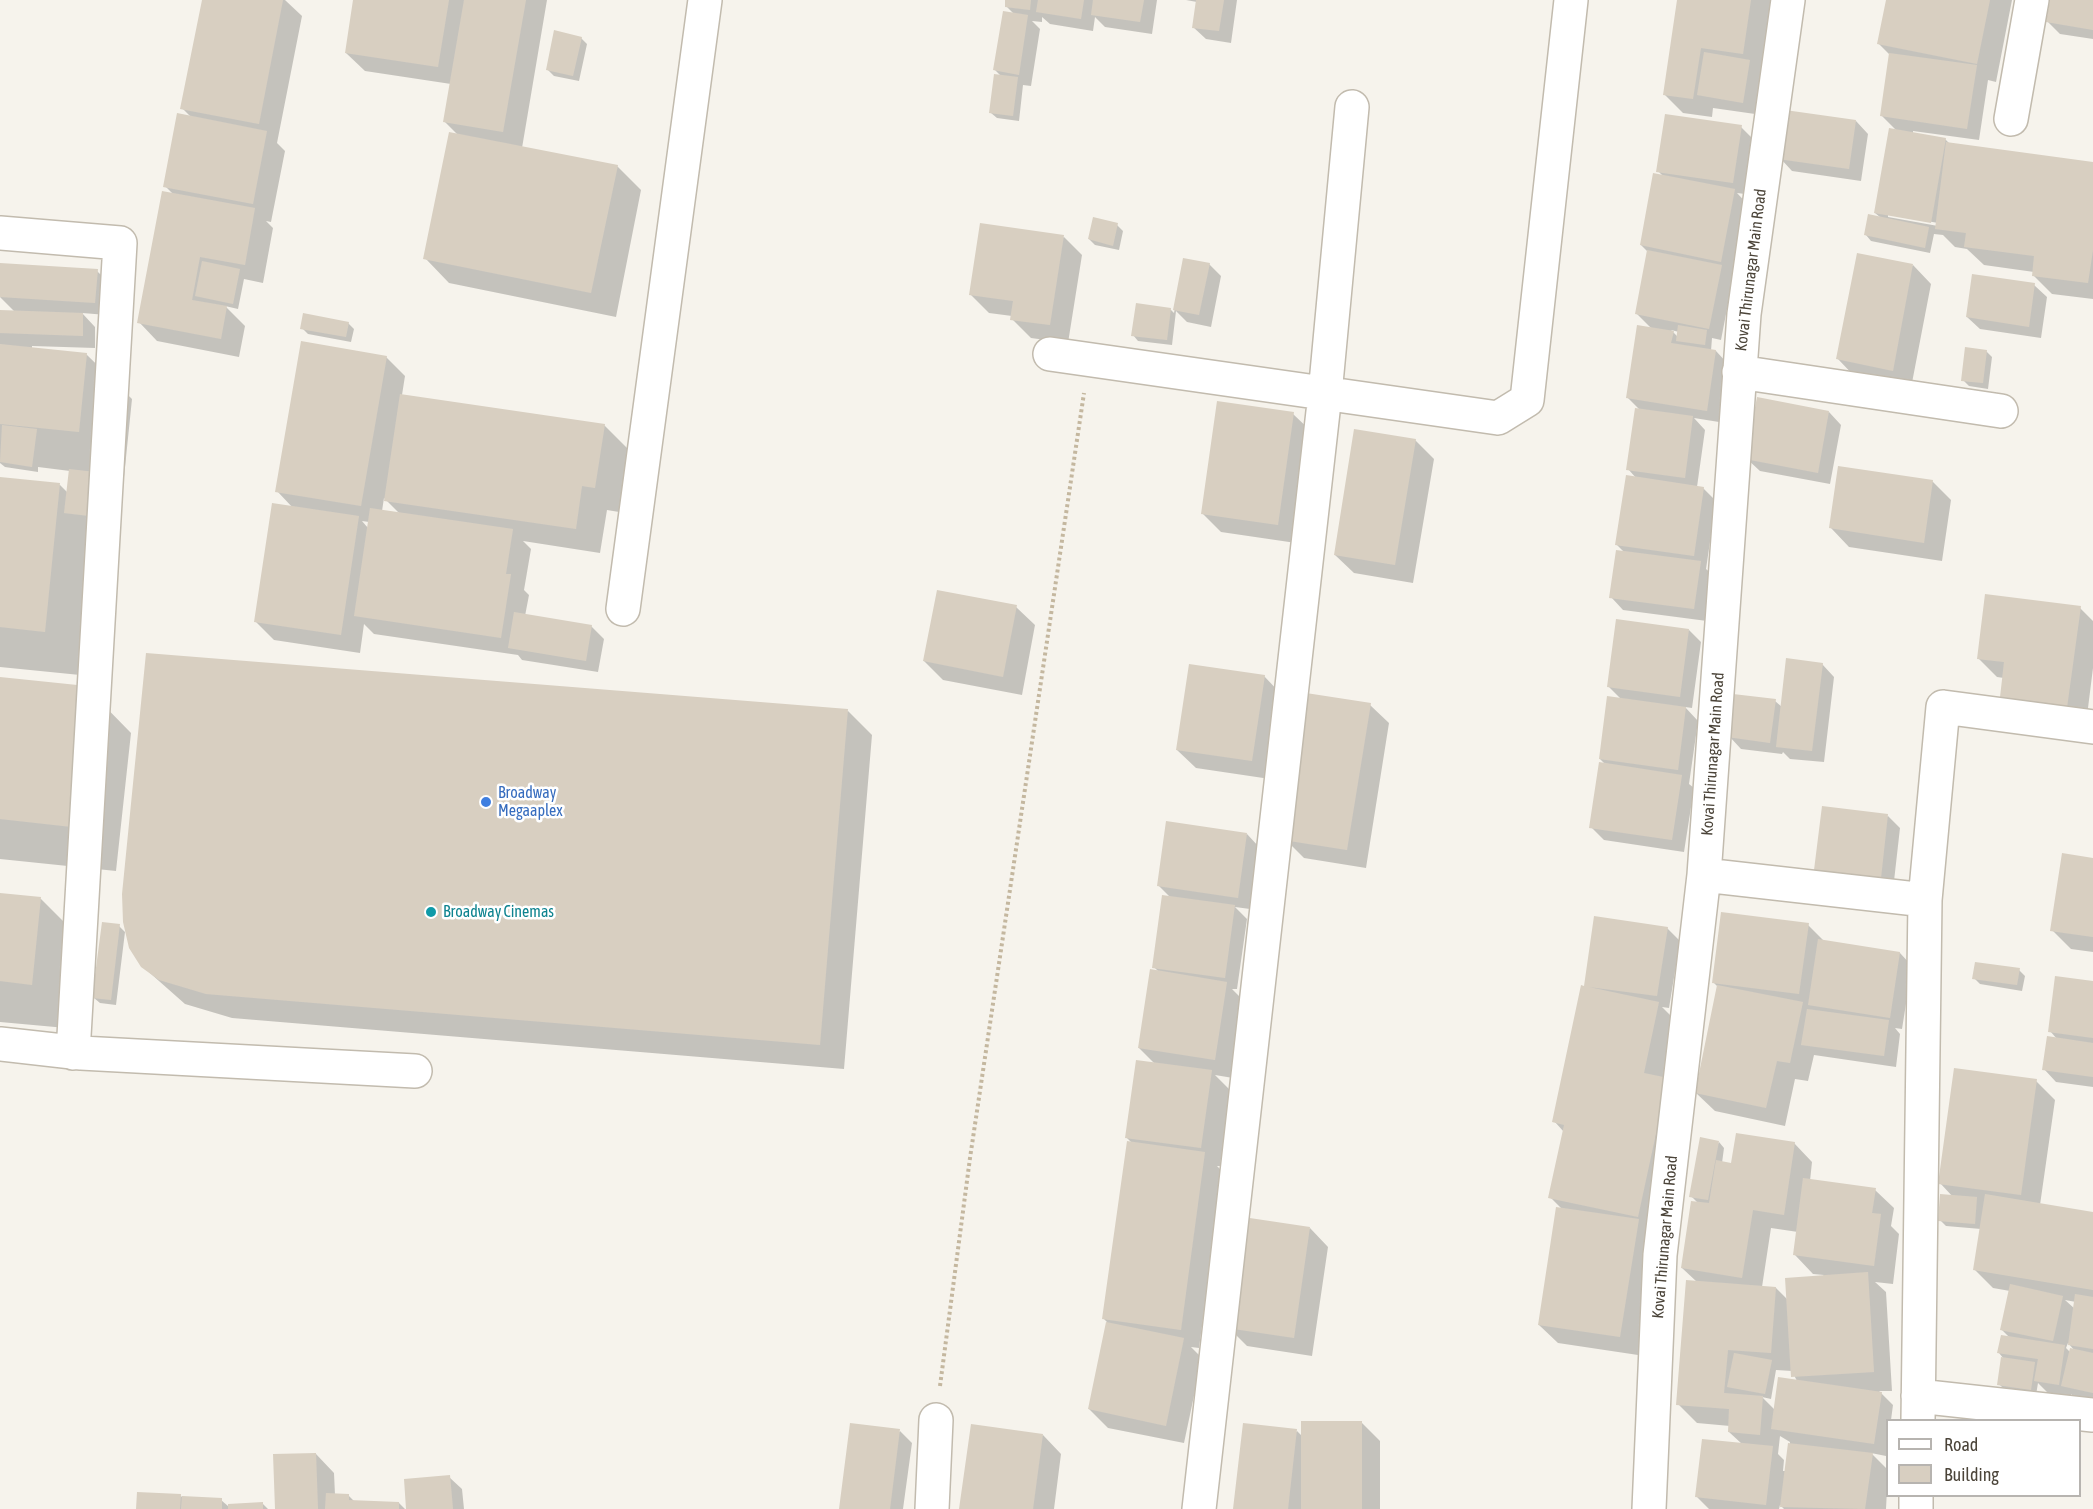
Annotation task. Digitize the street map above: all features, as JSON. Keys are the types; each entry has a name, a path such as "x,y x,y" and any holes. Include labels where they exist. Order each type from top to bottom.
{"street":[{"path":"623,609 705,0"},
{"path":"1050,354 1498,418 1527,400 1570,0"},
{"name":"Kovai Thirunagar Main Road","path":"1649,1509 1660,1255 1704,875 1744,314 1788,0"},
{"path":"2011,119 2032,0"},
{"path":"1198,1509 1326,393 1352,107"},
{"path":"0,233 120,243 73,1053"},
{"path":"1739,372 2001,411"},
{"path":"2093,727 1943,707 1925,900 1918,1408 2093,1415"},
{"path":"1704,875 1925,900"},
{"path":"0,1044 73,1053 415,1071"},
{"path":"932,1509 936,1420"}],"path":[{"path":"936,1420 972,1146 1089,360"}],"building":[{"path":"202,0 283,0 259,124 180,109"},
{"path":"353,0 449,0 438,67 345,53"},
{"path":"464,0 526,0 503,132 443,122"},
{"path":"1005,0 1031,0 1030,10 1005,7"},
{"path":"1038,0 1084,0 1081,19 1036,12"},
{"path":"1093,0 1144,0 1140,22 1091,15"},
{"path":"1196,0 1224,0 1219,31 1192,28"},
{"path":"1677,0 1751,0 1743,54 1701,48 1693,99 1663,95"},
{"path":"1886,0 1990,0 1977,64 1877,44"},
{"path":"2050,0 2093,0 2093,30 2046,22"},
{"path":"1003,11 1028,15 1019,75 993,70"},
{"path":"554,30 582,37 573,76 546,70"},
{"path":"1704,52 1750,60 1743,103 1697,95"},
{"path":"1889,53 1977,65 1967,129 1880,116"},
{"path":"994,74 1018,77 1013,116 989,113"},
{"path":"1785,110 1856,120 1849,169 1778,159"},
{"path":"177,113 267,131 253,204 163,187"},
{"path":"1665,114 1742,125 1733,183 1656,172"},
{"path":"1889,128 1946,138 1931,223 1874,213"},
{"path":"449,132 618,165 591,293 423,259"},
{"path":"1946,142 2093,162 2093,250 2088,283 2032,276 2034,256 1964,247 1966,233 1935,229"},
{"path":"1653,173 1735,189 1721,262 1640,245"},
{"path":"162,191 255,208 245,265 200,257 192,300 227,306 221,339 137,323"},
{"path":"1868,214 1929,227 1925,248 1864,235"},
{"path":"1093,217 1118,223 1113,246 1088,239"},
{"path":"980,223 1064,235 1050,325 1010,320 1013,301 969,295"},
{"path":"1647,250 1722,265 1709,329 1635,314"},
{"path":"1857,253 1913,264 1893,371 1836,359"},
{"path":"1183,258 1210,263 1199,315 1173,310"},
{"path":"202,261 240,269 233,304 195,296"},
{"path":"0,263 98,269 95,303 0,297"},
{"path":"1972,274 2035,283 2029,327 1966,317"},
{"path":"1136,303 1171,308 1167,340 1131,336"},
{"path":"0,310 83,313 83,336 0,333"},
{"path":"303,313 349,322 346,337 300,329"},
{"path":"1637,325 1674,331 1671,343 1716,350 1707,411 1626,398"},
{"path":"1678,325 1707,330 1705,345 1676,341"},
{"path":"301,341 387,356 361,506 275,492"},
{"path":"0,344 87,353 79,432 0,424"},
{"path":"1965,347 1987,350 1983,383 1961,381"},
{"path":"400,394 605,424 595,488 582,486 576,529 384,501"},
{"path":"1757,397 1829,411 1818,473 1745,459"},
{"path":"1217,401 1294,412 1278,525 1201,514"},
{"path":"1635,408 1693,416 1685,478 1626,470"},
{"path":"2,425 37,429 32,467 0,462"},
{"path":"1354,429 1416,439 1395,565 1334,555"},
{"path":"1838,466 1933,480 1924,543 1829,528"},
{"path":"69,469 95,472 89,516 64,513"},
{"path":"1626,475 1704,487 1694,556 1615,545"},
{"path":"0,477 60,483 45,632 0,627"},
{"path":"272,503 359,516 341,635 254,622"},
{"path":"370,508 513,529 506,574 511,574 501,638 354,616"},
{"path":"1616,550 1701,561 1694,609 1609,598"},
{"path":"937,590 1017,605 1003,677 923,661"},
{"path":"1985,594 2081,606 2066,715 1999,706 2004,662 1977,659"},
{"path":"514,612 592,625 586,661 508,648"},
{"path":"1616,619 1689,629 1680,697 1607,687"},
{"name":"Broadway Megaaplex","path":"146,653 848,709 820,1045 206,994 159,980 141,967 129,948 123,922 122,894"},
{"path":"1786,658 1823,663 1812,751 1776,747"},
{"path":"1189,664 1265,675 1252,761 1176,750"},
{"path":"0,677 87,686 72,827 0,819"},
{"path":"1306,693 1371,703 1347,850 1283,840"},
{"path":"1733,694 1776,699 1770,743 1727,737"},
{"path":"1607,696 1686,707 1678,770 1599,759"},
{"path":"1599,762 1682,775 1672,840 1589,828"},
{"path":"1822,806 1888,814 1881,878 1814,870"},
{"path":"1166,821 1247,833 1238,898 1157,886"},
{"path":"2062,853 2093,858 2093,937 2050,931"},
{"path":"0,893 41,897 32,985 0,981"},
{"path":"1162,895 1235,905 1225,978 1152,968"},
{"path":"1721,912 1809,923 1799,994 1712,983"},
{"path":"1594,916 1668,927 1657,996 1589,987 1659,1002 1644,1073 1668,1078 1638,1217 1548,1198 1564,1125 1552,1122 1581,985 1584,986"},
{"path":"102,922 120,924 111,1000 92,998"},
{"path":"1818,939 1900,952 1890,1018 1808,1005"},
{"path":"1975,962 2020,968 2017,985 1972,979"},
{"path":"1150,969 1227,982 1215,1060 1138,1048"},
{"path":"2055,976 2093,981 2093,1038 2048,1032"},
{"path":"1717,985 1803,1002 1790,1063 1777,1061 1766,1108 1695,1093"},
{"path":"1807,1009 1889,1020 1884,1056 1801,1045"},
{"path":"2047,1036 2093,1043 2093,1077 2042,1070"},
{"path":"1136,1060 1212,1070 1201,1148 1125,1138"},
{"path":"1954,1068 2037,1079 2021,1195 1938,1184"},
{"path":"1736,1133 1795,1142 1784,1215 1753,1210 1742,1278 1681,1268 1691,1201 1709,1203 1716,1160 1731,1163"},
{"path":"1700,1137 1719,1141 1708,1200 1689,1197"},
{"path":"1127,1141 1205,1152 1181,1330 1102,1319"},
{"path":"1803,1178 1876,1188 1872,1213 1881,1214 1874,1266 1793,1255"},
{"path":"1940,1194 1977,1197 1975,1224 1938,1221"},
{"path":"1985,1194 2093,1212 2093,1290 1973,1270"},
{"path":"1556,1207 1639,1219 1620,1337 1538,1325"},
{"path":"1243,1217 1310,1227 1294,1338 1227,1328"},
{"path":"1868,1272 1874,1372 1791,1377 1785,1278"},
{"path":"1686,1280 1776,1287 1771,1353 1728,1350 1724,1393 1763,1396 1760,1435 1728,1432 1729,1409 1676,1405"},
{"path":"2010,1284 2063,1296 2053,1341 2000,1330"},
{"path":"2075,1294 2093,1297 2093,1349 2068,1345"},
{"path":"1106,1322 1184,1338 1166,1426 1088,1409"},
{"path":"2001,1335 2065,1345 2059,1385 2034,1381 2038,1359 1997,1353"},
{"path":"2070,1348 2093,1353 2093,1393 2061,1386"},
{"path":"1734,1353 1772,1360 1765,1394 1727,1387"},
{"path":"2001,1357 2035,1362 2031,1390 1997,1385"},
{"path":"1778,1377 1882,1392 1874,1444 1771,1429"},
{"path":"1301,1421 1362,1421 1362,1509 1301,1509"},
{"path":"850,1423 900,1429 890,1509 839,1509"},
{"path":"1243,1423 1297,1429 1288,1509 1233,1509"},
{"path":"971,1424 1043,1434 1033,1509 959,1509"},
{"path":"1702,1439 1773,1446 1766,1505 1695,1497"},
{"path":"1788,1443 1873,1453 1865,1509 1780,1507"},
{"path":"316,1453 318,1509 275,1509 273,1454"},
{"path":"450,1475 453,1509 406,1509 404,1479"},
{"path":"137,1492 181,1494 180,1509 136,1509"},
{"path":"326,1493 349,1494 349,1500 399,1502 399,1509 325,1509"},
{"path":"182,1496 222,1498 222,1509 181,1509"},
{"path":"263,1502 263,1509 228,1509 228,1504"}],"place":[{"name":"Broadway Megaaplex","path":"486,802"},
{"name":"Broadway Cinemas","path":"431,912"}]}
